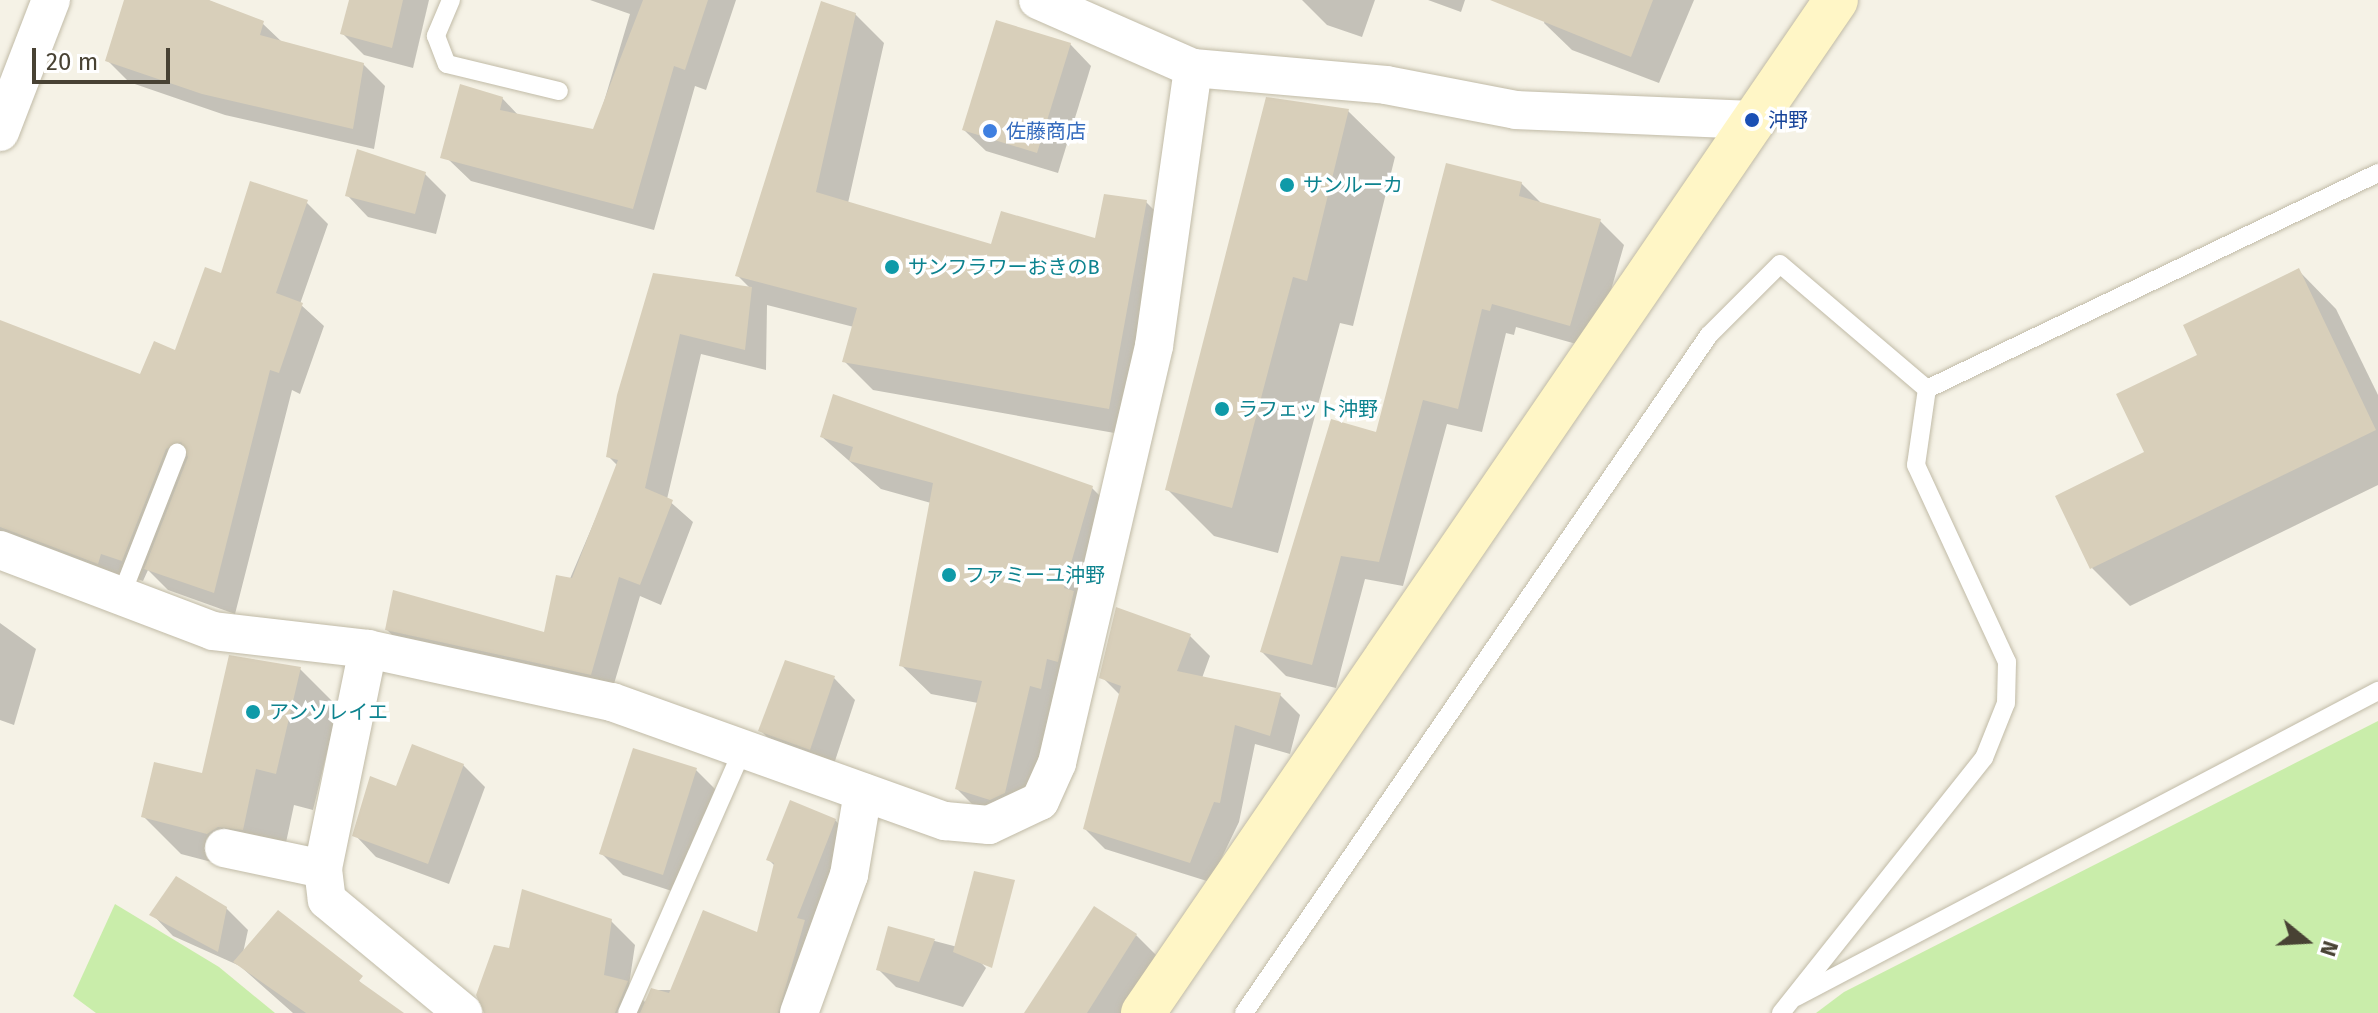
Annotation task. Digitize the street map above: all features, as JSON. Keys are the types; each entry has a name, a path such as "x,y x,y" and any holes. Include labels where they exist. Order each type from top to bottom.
{"street":[{"path":"0,132 51,0"},
{"path":"1038,0 1193,68 1386,85 1516,110 1752,120"},
{"path":"1143,1013 1836,0"},
{"path":"0,550 213,631 368,649 612,702 945,821 989,825 1040,801 1057,763 1154,346 1193,68"},
{"path":"368,649 323,869 327,900 463,1013"},
{"path":"799,1013 841,902 863,792"},
{"path":"224,848 323,869"}],"lane":[{"path":"451,0 436,36 447,64 559,91"},
{"path":"1927,389 2378,173"},
{"path":"1244,1013 1709,335 1780,264 1927,389"},
{"path":"1785,1007 1984,758 2006,703 2007,662 1916,465 1927,389"},
{"path":"121,596 177,453"},
{"path":"1785,1007 2378,691"},
{"path":"627,1013 743,749"}],"green space":[{"path":"2378,721 2378,1013 1816,1013 1844,992"},
{"path":"115,904 219,967 275,1013 96,1013 73,996"}],"building":[{"path":"124,0 209,0 264,21 260,35 364,63 353,129 202,94 105,61"},
{"path":"349,0 403,0 392,48 340,34"},
{"path":"643,0 708,0 685,70 674,66 633,209 440,158 460,84 503,97 500,110 593,129"},
{"path":"1490,0 1653,0 1631,57"},
{"path":"821,1 856,13 816,192 991,244 1001,211 1095,238 1104,194 1147,200 1109,409 842,362 857,308 735,276"},
{"path":"996,20 1071,43 1037,153 962,130"},
{"path":"1266,97 1349,109 1307,281 1293,277 1232,508 1165,490"},
{"path":"357,149 426,172 415,214 345,196"},
{"path":"1446,163 1522,182 1519,196 1601,219 1570,326 1492,304 1490,311 1482,309 1458,409 1423,400 1379,562 1341,556 1312,665 1260,652 1331,419 1376,432"},
{"path":"250,181 308,200 276,293 303,303 279,373 270,370 214,593 144,569 188,457 181,442 166,449 122,561 101,554 98,564 0,527 0,320 140,374 154,341 175,350 205,267 221,273"},
{"path":"2299,268 2376,430 2090,569 2055,496 2144,452 2116,394 2197,355 2183,325"},
{"path":"653,273 752,287 745,350 680,334 645,488 673,500 640,585 619,577 591,675 385,630 393,590 544,632 556,575 572,578 618,460 606,457 617,395"},
{"path":"833,394 1093,486 1064,588 1074,591 1058,662 1047,659 1041,689 1030,686 1005,793 990,800 955,789 982,681 899,666 933,483 849,461 853,447 820,437"},
{"path":"1116,607 1191,634 1177,671 1281,693 1270,736 1235,725 1220,803 1214,802 1190,863 1083,829 1121,686 1099,678"},
{"path":"229,655 301,667 276,774 256,769 243,830 218,827 207,834 141,817 154,762 202,773"},
{"path":"785,660 835,676 810,750 758,731"},
{"path":"412,744 464,764 428,864 352,836 370,776 396,786"},
{"path":"633,748 697,768 663,875 599,854"},
{"path":"790,800 836,819 797,918 805,920 778,1013 640,1013 651,988 669,993 703,910 757,932 774,863 766,860"},
{"path":"974,871 1015,880 992,968 953,952"},
{"path":"176,876 227,907 218,952 149,915"},
{"path":"522,889 612,919 604,975 628,981 615,1013 484,1013 476,995 494,945 509,948"},
{"path":"1094,906 1137,934 1087,1013 1024,1013"},
{"path":"278,910 363,976 359,981 404,1013 306,1013 233,962"},
{"path":"888,926 935,939 919,982 876,970"}],"place":[{"name":"沖野","path":"1752,120"},
{"name":"佐藤商店","path":"990,131"},
{"name":"サンルーカ","path":"1287,185"},
{"name":"サンフラワーおきのB","path":"892,267"},
{"name":"ラフェット沖野","path":"1222,409"},
{"name":"ファミーユ沖野","path":"949,575"},
{"name":"アンソレイエ","path":"253,712"}]}
